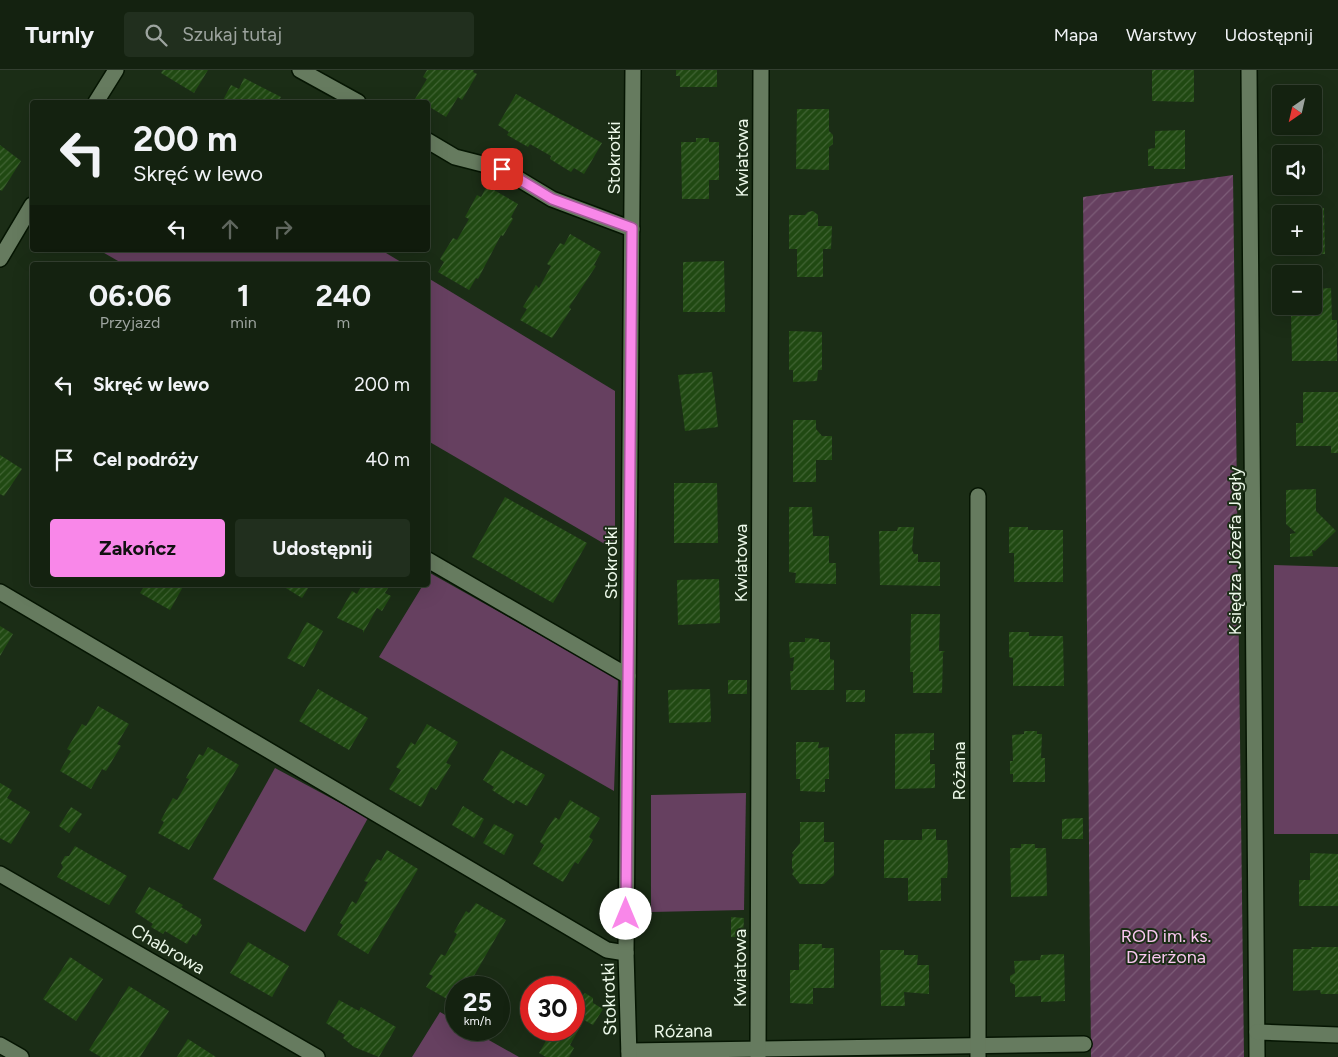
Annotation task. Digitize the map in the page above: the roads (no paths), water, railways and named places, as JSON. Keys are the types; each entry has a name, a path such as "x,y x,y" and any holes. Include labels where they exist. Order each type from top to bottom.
{"street":[{"path":"97,100 116,70"},
{"path":"300,70 354,100"},
{"name":"Stokrotki","path":"629,1054 626,953 633,70"},
{"name":"Kwiatowa","path":"758,1053 761,70"},
{"name":"Księdza Józefa Jagły","path":"1249,70 1258,1057"},
{"path":"430,143 455,157 502,169 552,199 632,228"},
{"path":"0,259 5,238 30,207"},
{"name":"Różana","path":"978,496 978,1051"},
{"path":"430,561 628,676"},
{"path":"0,592 607,950 626,953"},
{"name":"Chabrowa","path":"0,874 317,1057"},
{"path":"1257,1032 1338,1035"},
{"name":"Różana","path":"629,1054 978,1051 1084,1044"},
{"path":"0,1045 20,1057"}],"park label":[{"name":"ROD im. ks. Dzierżona","path":"1166,946"}]}
